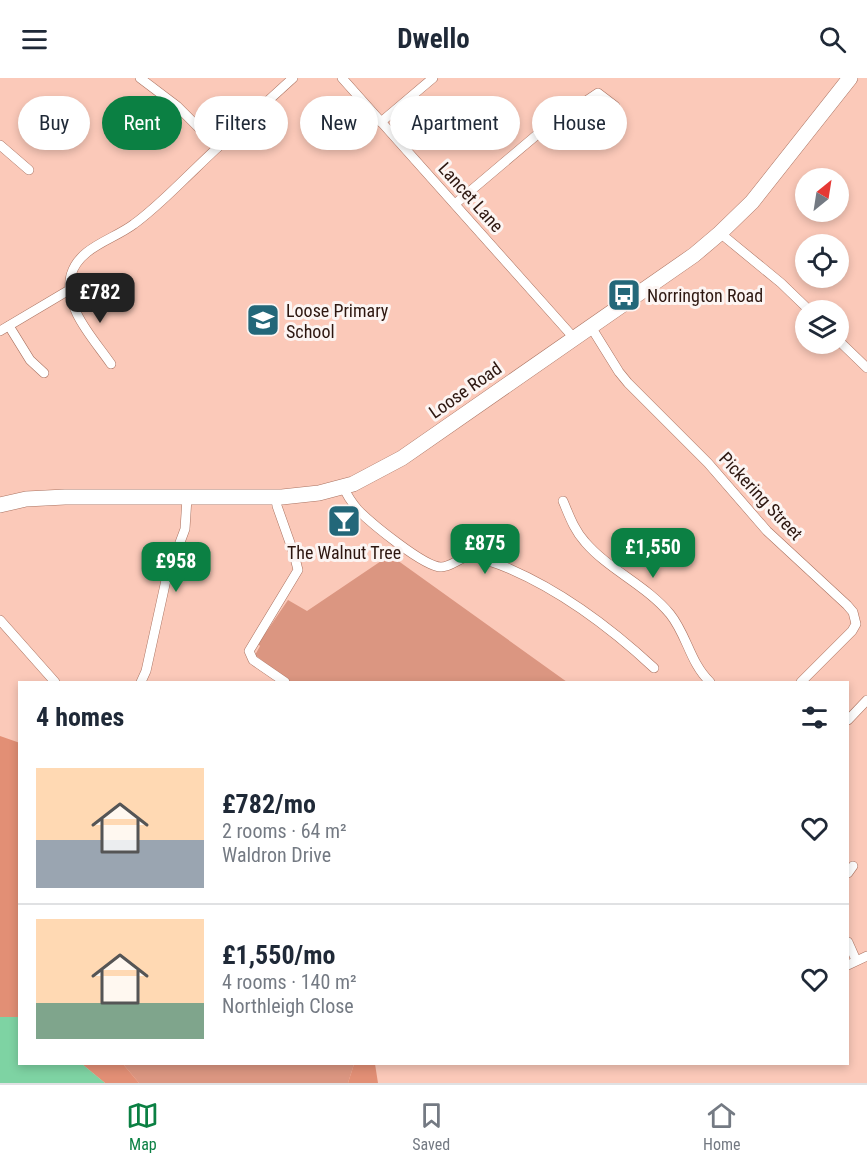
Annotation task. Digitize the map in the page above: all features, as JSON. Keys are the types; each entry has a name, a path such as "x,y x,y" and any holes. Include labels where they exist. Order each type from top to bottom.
{"highway":[{"name":"Loose Road","path":"0,505 51,498 276,498 307,495 343,487 375,474 402,458 591,327 694,255 720,234 752,202 850,78"}],"street":[{"path":"140,78 177,106 194,123"},
{"path":"273,96 293,78"},
{"name":"Lancet Lane","path":"342,78 574,338"},
{"path":"381,122 433,78"},
{"path":"455,204 532,140"},
{"path":"0,145 29,170"},
{"path":"111,364 76,311 69,290 72,273 83,255 150,212 215,150"},
{"path":"720,234 799,300"},
{"path":"0,331 69,290"},
{"path":"9,326 30,360 44,373"},
{"name":"Pickering Street","path":"591,327 628,383 708,463 761,524 853,612 856,624 852,631 802,681"},
{"path":"849,349 865,361"},
{"path":"343,487 360,512 423,561 437,567 444,567 465,558 474,557 511,570 571,602 654,668"},
{"path":"141,681 146,671 170,566 185,529 187,498"},
{"path":"276,498 298,570 249,651 253,660 284,681"},
{"path":"563,501 576,531 586,544 651,595 671,615 680,629 693,660 709,681"},
{"path":"0,620 54,681"},
{"path":"849,719 867,700"},
{"path":"849,947 852,962 867,956"}],"shaded area":[{"path":"390,555 566,681 289,681 255,655 260,646 258,644 288,600 307,611"},
{"path":"0,736 18,742 18,1017 0,1017"},
{"path":"0,1017 18,1017 18,1065 83,1065 105,1083 0,1083"},
{"path":"83,1065 124,1065 139,1083 105,1083"},
{"path":"124,1065 354,1065 348,1083 139,1083"},
{"path":"354,1065 375,1065 378,1083 348,1083"}],"place":[{"name":"Norrington Road","path":"624,295"},
{"name":"Loose Primary School","path":"263,320"},
{"name":"The Walnut Tree","path":"344,521"}]}
